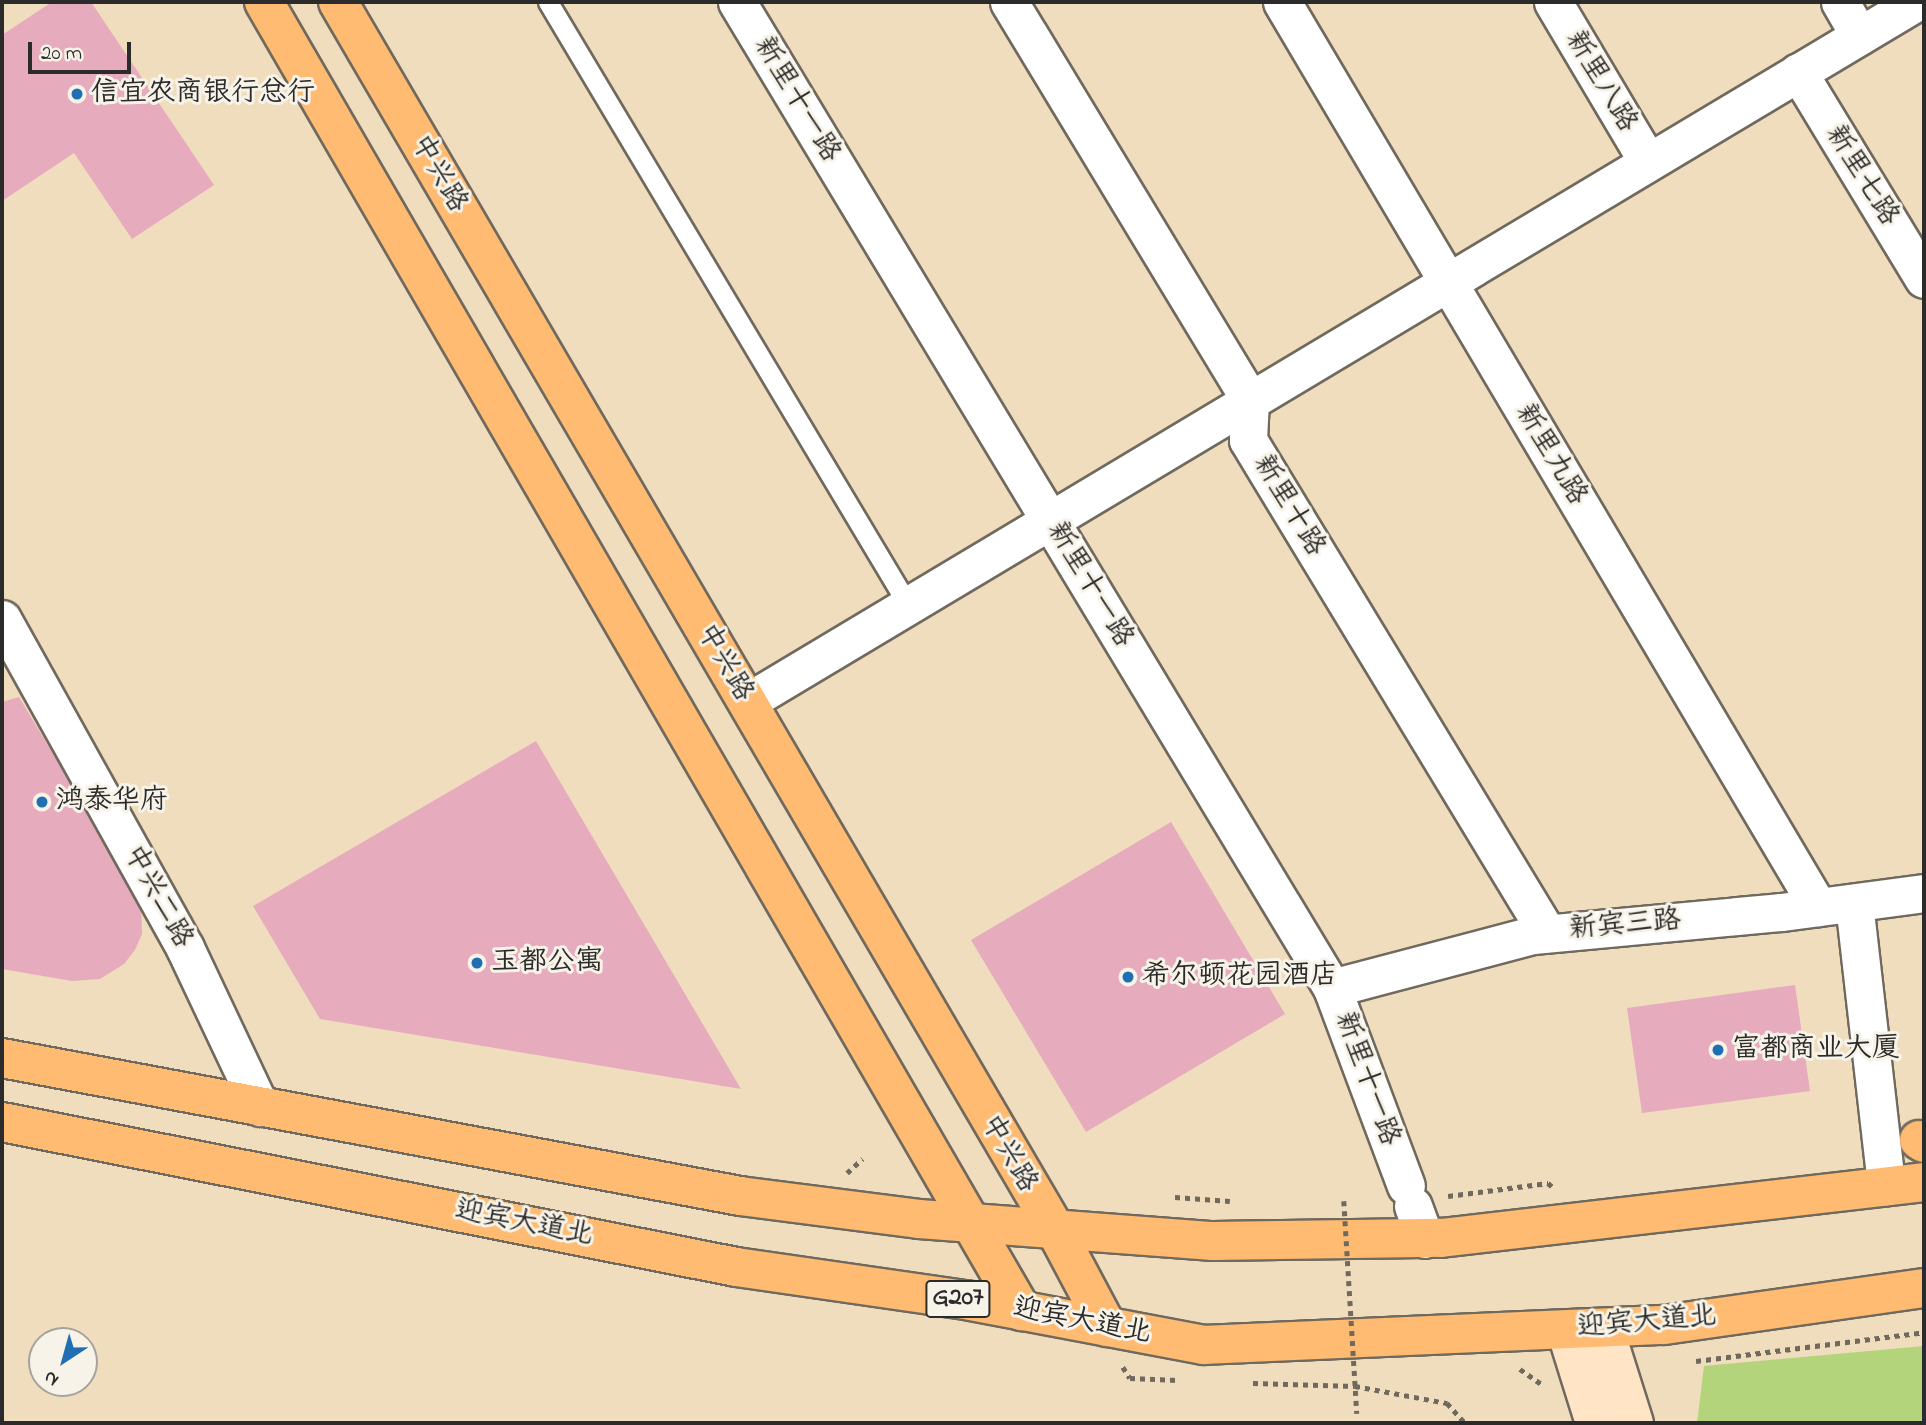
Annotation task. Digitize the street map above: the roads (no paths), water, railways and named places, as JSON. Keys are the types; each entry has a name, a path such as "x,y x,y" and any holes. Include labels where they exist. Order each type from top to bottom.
{"main road":[{"path":"264,2 1022,1311"},
{"name":"中兴路","path":"338,2 1055,1229 1107,1327"},
{"path":"2,1058 740,1196 970,1223 1213,1241 1415,1210 1924,1182"},
{"name":"迎宾大道北","path":"2,1122 736,1267 1022,1311 1204,1345 1664,1325 1924,1288"},
{"path":"1604,1328 1634,1423"},
{"path":"1566,1330 1595,1423"}],"street":[{"name":"新里十一路","path":"737,2 1332,988 1415,1210"},
{"path":"1009,2 1250,400"},
{"name":"新里九路","path":"1282,2 1818,907"},
{"name":"新里八路","path":"1553,2 1648,162"},
{"path":"1840,2 1860,36"},
{"path":"747,702 1916,2"},
{"name":"新里七路","path":"1798,72 1924,279"},
{"name":"新里十路","path":"1250,400 1248,440 1547,933"},
{"name":"中兴二路","path":"2,619 185,948 260,1107"},
{"name":"新宾三路","path":"1332,988 1547,933 1818,907 1924,893"},
{"path":"1854,903 1886,1186"}],"lane":[{"path":"548,2 908,606"}],"place":[{"name":"信宜农商银行总行","path":"77,94"},
{"name":"鸿泰华府","path":"42,802"},
{"name":"玉都公寓","path":"477,963"},
{"name":"希尔顿花园酒店","path":"1128,977"},
{"name":"富都商业大厦","path":"1718,1050"}]}
